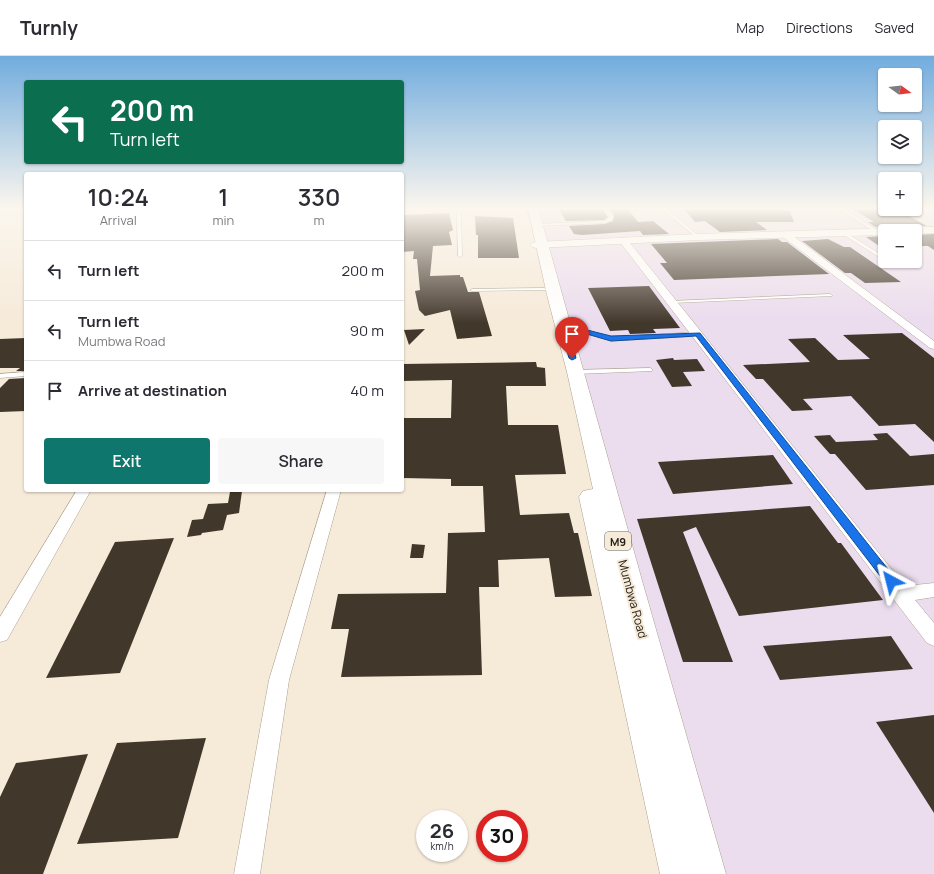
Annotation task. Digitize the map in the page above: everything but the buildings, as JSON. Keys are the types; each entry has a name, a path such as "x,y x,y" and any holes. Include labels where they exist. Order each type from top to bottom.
{"main road":[{"name":"Mumbwa Road","path":"538,246 544,289 571,414 680,874"},
{"name":"Mumbwa Road","path":"541,246 576,372 600,471 706,874"}],"street":[{"path":"628,246 934,637"},
{"path":"802,246 934,346"},
{"path":"0,634 83,492"},
{"path":"248,874 280,680 333,492"},
{"path":"900,594 934,590"}],"lane":[{"path":"460,246 460,256"},
{"path":"864,246 878,255"},
{"path":"472,290 544,289"},
{"path":"672,302 830,296"},
{"path":"565,331 587,332 611,338 698,334"},
{"path":"576,372 650,370"},
{"path":"0,376 24,374"}],"shaded area":[{"path":"540,246 878,246 878,268 922,268 922,246 934,246 934,874 703,874"}],"route":[{"path":"572,358 565,331 587,332 611,338 698,334 891,581"}]}
